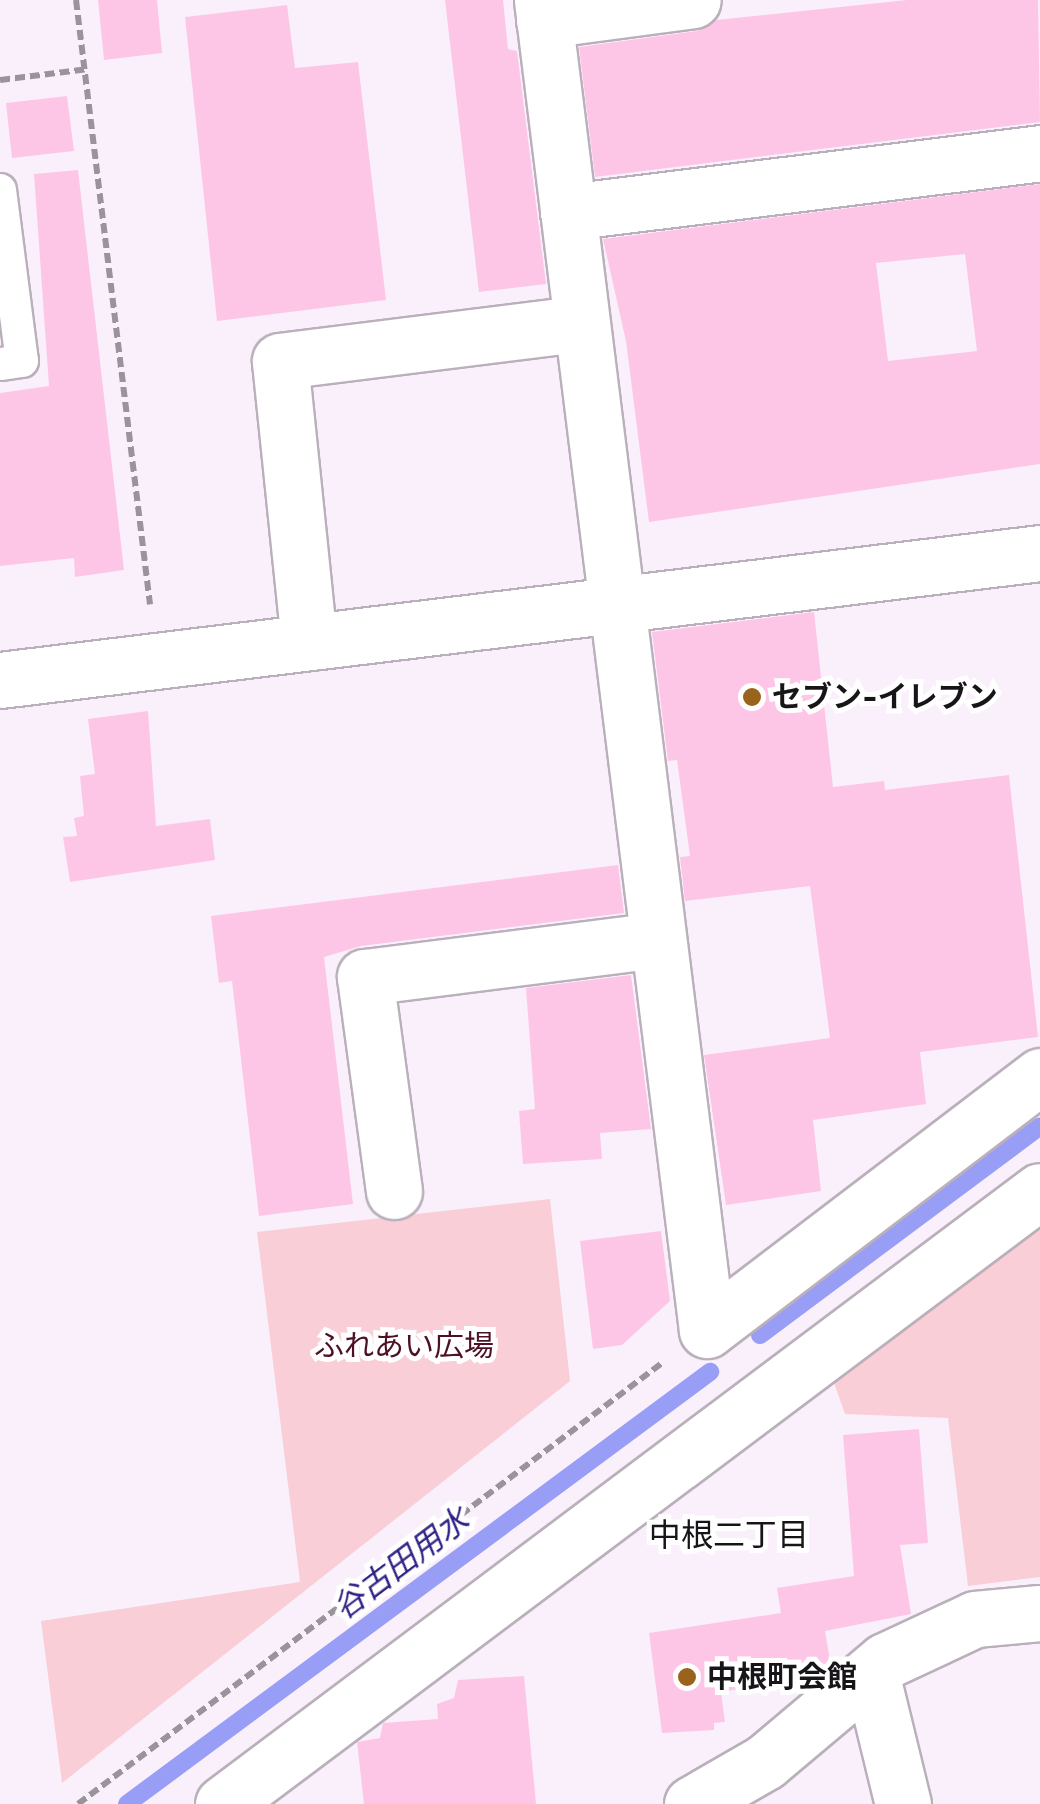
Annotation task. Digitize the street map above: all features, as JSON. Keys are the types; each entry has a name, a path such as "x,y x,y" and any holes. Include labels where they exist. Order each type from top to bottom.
{"street":[{"path":"693,0 543,10 707,1330"},
{"path":"568,212 1040,154"},
{"path":"309,642 280,362 579,324"},
{"path":"0,680 1040,553"},
{"path":"394,1191 365,977 658,940"},
{"path":"707,1330 1040,1076"},
{"path":"223,1804 1040,1191"},
{"path":"692,1804 765,1762 872,1677 885,1661 976,1619 1040,1613"},
{"path":"872,1677 903,1804"}],"lane":[{"path":"0,190 22,361 0,364"}],"path":[{"path":"76,0 88,69 157,661"},
{"path":"0,80 88,69"},
{"path":"78,1804 707,1330"}],"green space":[{"name":"ふれあい広場","path":"550,1199 570,1381 62,1783 41,1621 300,1582 257,1232"},
{"path":"1040,1223 1040,1577 968,1586 948,1418 845,1414 833,1380"}],"building":[{"path":"98,0 157,0 162,53 104,60"},
{"path":"445,0 503,0 508,49 517,51 546,284 479,292"},
{"path":"907,0 1038,0 1040,122 595,177 579,47 697,31 716,20"},
{"path":"287,5 295,68 358,62 386,300 217,321 185,17"},
{"path":"67,96 74,151 12,158 6,103"},
{"path":"78,170 124,570 75,577 74,558 0,566 0,393 49,386 34,174"},
{"path":"1040,184 1040,464 649,522 626,341 603,239","holes":["965,254 977,351 888,361 876,263"]},
{"path":"814,612 833,787 884,781 885,790 1009,775 1038,1037 920,1052 926,1104 813,1120 821,1191 726,1205 704,1055 830,1038 810,886 685,901 680,857 690,856 677,760 668,761 652,632"},
{"path":"148,711 156,826 210,819 215,860 70,882 63,837 77,836 74,818 84,816 80,776 95,774 88,719"},
{"path":"618,865 624,913 361,946 324,957 353,1204 259,1216 232,981 219,983 211,916"},
{"path":"631,975 651,1129 600,1133 602,1159 523,1164 519,1111 535,1109 526,988"},
{"path":"661,1231 670,1301 622,1345 593,1349 580,1241"},
{"path":"919,1429 928,1543 900,1545 911,1614 825,1631 831,1666 819,1676 721,1692 725,1722 714,1723 714,1730 662,1733 649,1633 781,1613 777,1588 854,1576 843,1435"},
{"path":"524,1676 536,1804 364,1804 357,1742 380,1738 383,1723 438,1719 437,1704 454,1698 458,1680"}],"waterway":[{"name":"谷古田用水","path":"760,1335 1040,1126"},
{"name":"谷古田用水","path":"127,1804 710,1372"}],"place":[{"name":"セブン-イレブン","path":"752,697"},
{"name":"中根町会館","path":"687,1677"}],"district":[{"name":"中根二丁目","path":"729,1535"}]}
